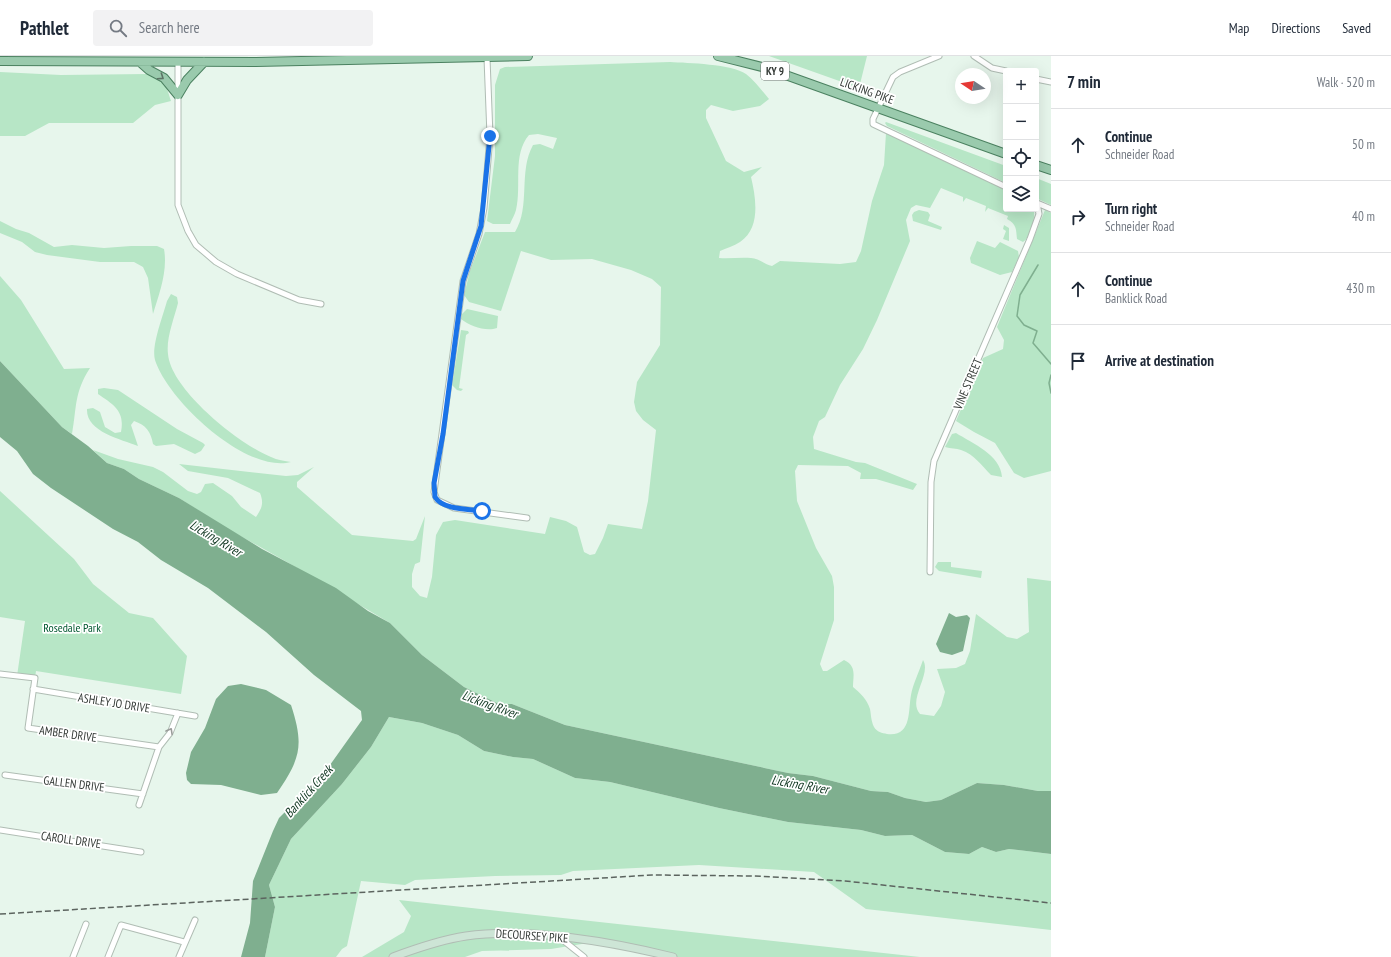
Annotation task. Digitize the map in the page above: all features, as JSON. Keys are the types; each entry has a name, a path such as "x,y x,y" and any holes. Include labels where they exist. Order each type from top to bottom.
{"main road":[{"path":"0,61 178,63 528,56"},
{"name":"LICKING PIKE","path":"718,56 766,68 1003,153"},
{"path":"140,62 149,70 164,78 178,95 187,80 204,62"},
{"path":"1039,166 1051,170"},
{"name":"DECOURSEY PIKE","path":"393,957 430,944 466,936 515,933 562,937 673,957"}],"street":[{"path":"939,56 900,72 893,77 872,121 875,126 1003,186"},
{"path":"974,56 992,68 1003,71"},
{"path":"487,58 490,136 484,208 479,234 463,281 443,434 434,483 435,497 441,503 454,508 527,518"},
{"path":"178,63 178,205 188,231 196,245 216,262 236,274 298,300 321,304"},
{"path":"1039,80 1051,82"},
{"path":"1039,204 1051,209"},
{"name":"VINE STREET","path":"930,572 931,482 934,461 1030,239 1039,212"},
{"name":"AMBER DRIVE","path":"0,674 34,678 28,728 159,747"},
{"name":"ASHLEY JO DRIVE","path":"33,690 195,716"},
{"path":"139,805 159,747 170,733 178,713"},
{"name":"GALLEN DRIVE","path":"5,776 143,794"},
{"name":"CAROLL DRIVE","path":"0,830 142,852"},
{"path":"179,957 184,942 195,920"},
{"path":"73,957 86,924"},
{"path":"108,957 121,925 184,942"},
{"path":"562,937 564,941 584,957"}],"green space":[{"path":"769,56 867,56 859,88"},
{"path":"670,62 721,66 746,74 769,99 760,106 733,111 711,105 706,110 706,118 726,161 744,172 762,167 751,177 755,212 751,229 747,236 740,242 720,251 719,258 754,258 772,266 780,261 840,264 856,262 861,251 872,201 884,165 886,133 1003,189 1003,212 1034,212 1031,232 1023,242 1017,239 1015,228 1013,223 1007,219 1008,216 988,208 985,212 986,206 966,198 963,202 963,197 941,188 930,208 916,205 911,208 906,220 910,241 877,320 863,349 840,385 825,417 819,421 813,437 814,449 856,462 865,463 917,484 913,490 876,479 860,479 861,473 848,466 798,465 795,471 797,501 816,548 832,576 834,587 834,620 820,664 823,671 827,671 844,660 851,665 853,668 853,687 867,702 873,725 875,729 880,732 895,734 905,727 909,715 912,691 923,660 925,666 923,680 916,702 917,708 920,714 934,716 941,706 945,692 937,669 956,668 965,664 970,651 976,614 1007,637 1017,639 1029,632 1027,578 1051,581 1051,791 1038,791 1004,785 977,783 941,800 926,802 905,798 888,792 871,791 813,776 788,773 565,725 512,704 499,704 464,687 422,655 390,623 226,528 179,498 139,479 124,469 107,463 93,450 118,459 153,467 163,472 188,491 197,494 201,492 205,484 213,483 232,496 241,507 256,517 262,505 260,493 228,478 188,471 179,464 286,476 298,475 314,467 297,482 297,487 352,535 413,541 416,539 425,516 420,562 415,564 412,574 412,587 420,596 427,598 432,577 436,535 443,522 455,520 545,534 550,517 566,521 577,527 584,552 590,555 595,554 608,524 642,529 648,501 656,430 643,420 636,411 634,402 637,382 660,345 661,287 652,279 631,270 592,259 551,260 521,251 501,311 469,302 464,295 470,271 485,232 515,232 520,222 524,200 526,166 533,145 540,144 553,149 557,138 538,134 529,135 524,143 519,161 518,200 516,212 510,224 493,224 487,221 495,156 495,85 500,69 505,67"},
{"path":"0,72 61,75 147,74 161,80 164,83 171,101 155,105 133,123 49,123 25,136 0,136"},
{"path":"886,122 1003,165 1003,182 887,126 885,123"},
{"path":"1039,179 1051,184 1051,205 1039,199"},
{"path":"919,210 928,212 930,215 928,221 942,227 941,230 913,221 912,215 914,212"},
{"path":"1045,210 1051,213 1051,471 1024,478 1014,473 995,443 956,421 983,358 1003,349 1004,340 997,327"},
{"path":"0,221 16,229 29,233 54,247 72,245 104,248 157,246 164,249 164,274 153,314 148,278 143,267 134,262 100,262 35,252 22,242 0,233"},
{"path":"1004,225 1009,228 1009,241 1003,239 1006,231 1003,229"},
{"path":"977,241 995,248 1000,242 1018,251 1019,257 1012,272 1000,275 971,263 970,258"},
{"path":"0,276 21,300 64,369 90,368 79,392 72,434 62,427 0,361"},
{"path":"171,294 177,297 178,303 169,335 168,354 172,368 181,383 193,399 225,428 273,458 291,462 273,463 253,457 232,446 211,431 192,413 163,377 155,360 154,354 158,331 167,301"},
{"path":"467,309 498,316 497,328 483,329 465,322 461,319 462,314"},
{"path":"461,330 468,331 469,333 466,335 459,388 463,389 461,391 457,390 452,385"},
{"path":"104,388 118,390 177,429 205,445 201,451 195,454 174,444 156,446 153,444 151,436 145,427 134,421 131,425 138,446 106,434 92,424 88,417 87,409 93,408 100,412 105,427 115,433 121,432 121,419 117,409 98,394 98,389"},
{"path":"956,433 985,450 997,462 1002,477 991,475 978,461 966,452 959,449 945,447 952,434"},
{"name":"Rosedale Park","path":"0,491 74,559 93,584 129,613 153,618 187,656 181,694 36,671 35,678 17,676 25,621 0,617"},
{"path":"938,562 951,562 951,567 982,571 981,578 939,571 935,567"},
{"path":"389,717 422,723 458,735 484,751 513,757 533,759 575,778 610,782 719,808 788,822 861,830 885,836 912,835 945,852 969,854 982,847 996,852 1009,849 1051,854 1051,930 866,909 814,872 699,865 573,871 561,875 495,876 415,880 405,885 361,881 347,946 342,949 336,957 265,957 275,907 269,885 291,839 342,784 371,747"},
{"path":"399,900 920,957 673,957 594,942 551,949 482,951 465,957 362,957 404,932 411,916"}],"water":[{"path":"0,361 62,427 88,446 107,463 124,469 139,479 179,498 262,549 336,588 368,611 390,623 422,655 464,687 499,704 512,704 565,725 788,773 813,776 871,791 888,792 905,798 926,802 941,800 977,783 1004,785 1038,791 1051,791 1051,854 1009,849 996,852 982,847 969,854 945,852 912,835 885,836 861,830 788,822 719,808 610,782 575,778 533,759 513,757 484,751 458,735 422,723 389,717 371,747 342,784 291,839 269,885 275,907 265,957 241,957 250,923 253,881 279,818 325,772 362,720 361,711 314,675 266,632 208,588 161,560 138,542 113,529 51,488 33,474 17,451 0,437"},
{"path":"949,613 956,617 967,615 970,618 963,651 952,655 940,652 936,644"},
{"path":"241,684 266,690 291,705 298,731 298,751 291,770 277,793 261,795 221,785 191,784 187,780 186,773 191,752 205,728 216,699 228,686"}],"waterway":[{"path":"1038,265 1020,295 1017,316 1024,325 1037,331 1033,343 1051,364"},
{"path":"1051,375 1049,383 1051,393"}],"railway":[{"path":"0,914 652,875 755,876 845,881 1051,903"}],"route":[{"path":"482,511 454,508 441,503 435,497 434,483 443,434 463,281 479,234 484,208 489,165 490,136"}],"water label":[{"name":"Licking River","path":"216,538"},
{"name":"Licking River","path":"490,704"},
{"name":"Licking River","path":"800,784"},
{"name":"Banklick Creek","path":"308,791"}]}
